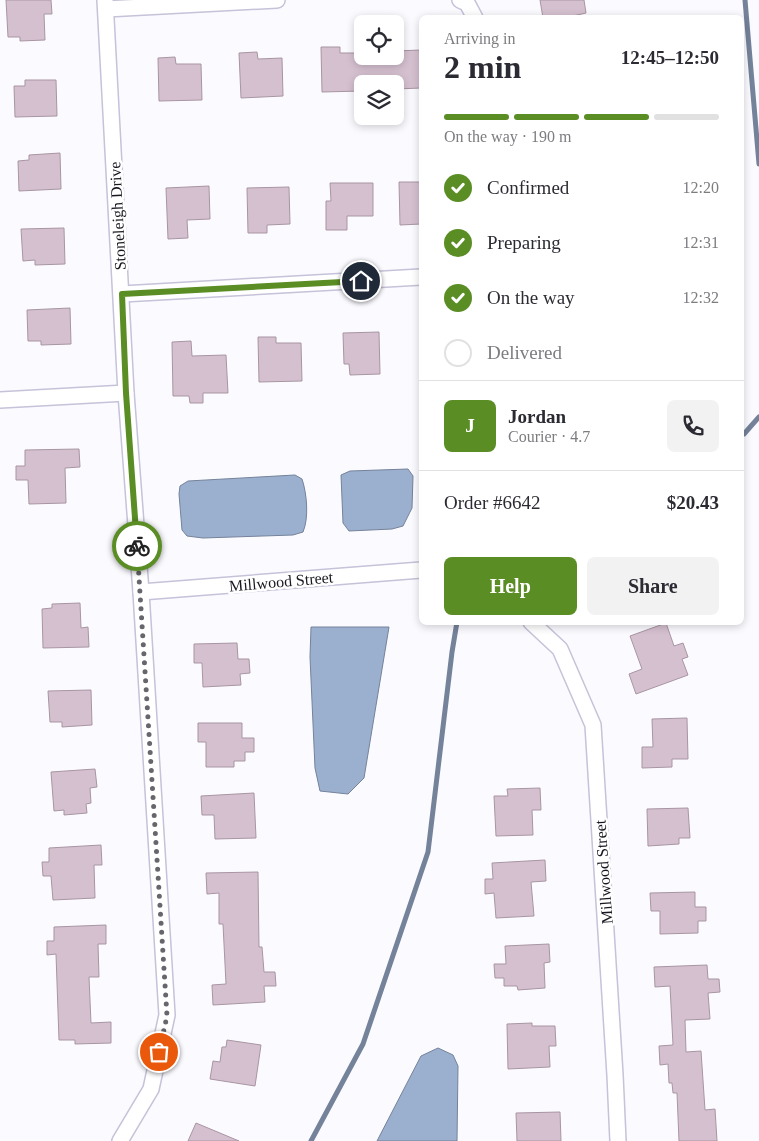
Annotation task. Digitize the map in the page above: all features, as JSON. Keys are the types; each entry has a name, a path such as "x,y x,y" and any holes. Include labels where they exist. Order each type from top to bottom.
{"street":[{"path":"106,4 277,0"},
{"path":"460,0 467,3 473,15"},
{"name":"Stoneleigh Drive","path":"106,4 126,393 141,592 167,1016 151,1089 120,1141"},
{"path":"122,294 419,278"},
{"path":"0,400 126,393"},
{"name":"Millwood Street","path":"141,592 419,570"},
{"name":"Millwood Street","path":"534,625 560,649 593,726 618,1141"}],"water":[{"path":"408,469 413,476 412,508 403,526 392,529 349,531 343,523 341,475 350,471"},
{"path":"295,475 302,479 307,506 303,532 293,535 203,538 187,536 182,530 179,494 180,486 188,481"},
{"path":"311,627 389,627 364,778 348,794 320,791 315,768 310,657"},
{"path":"438,1048 453,1055 458,1066 457,1141 377,1141 421,1056"}],"building":[{"path":"6,0 51,0 52,14 44,14 45,40 20,41 20,37 8,37"},
{"path":"540,0 584,0 586,13 577,15 542,15"},
{"path":"321,47 340,47 340,53 354,53 354,65 404,65 404,51 419,50 419,88 404,89 404,75 354,75 354,91 322,92"},
{"path":"257,52 258,59 282,58 283,96 241,98 239,53"},
{"path":"175,57 176,64 201,64 202,100 159,101 158,58"},
{"path":"25,80 56,80 57,116 15,117 14,86 25,86"},
{"path":"60,153 61,189 19,191 18,161 29,160 29,155"},
{"path":"399,182 419,182 419,224 400,225"},
{"path":"330,183 373,183 373,216 347,216 347,230 326,230 326,201 331,201"},
{"path":"209,186 210,219 187,220 188,238 168,239 166,188"},
{"path":"289,187 290,224 267,225 267,233 248,233 247,188"},
{"path":"64,228 65,264 35,265 35,260 23,261 21,229"},
{"path":"70,308 71,344 41,345 41,341 28,341 27,310"},
{"path":"379,332 380,374 350,375 349,364 344,364 343,333"},
{"path":"258,337 276,337 276,343 301,343 302,381 259,382"},
{"path":"191,341 192,356 226,355 228,393 203,393 203,403 190,403 189,396 173,396 172,342"},
{"path":"79,449 80,467 65,468 66,503 29,504 28,480 16,480 16,466 25,466 25,450"},
{"path":"80,603 81,628 88,627 89,647 43,648 42,609 52,608 52,604"},
{"path":"660,625 667,625 674,646 683,643 688,657 682,659 688,675 636,694 629,674 642,669 630,636"},
{"path":"237,643 238,659 249,659 250,673 240,674 241,685 203,687 202,663 194,663 194,644"},
{"path":"91,690 92,725 62,727 62,722 50,722 48,691"},
{"path":"687,718 688,759 672,759 672,767 642,768 642,747 653,747 652,719"},
{"path":"198,723 242,723 242,738 254,738 254,752 245,752 245,761 234,761 234,767 206,767 206,742 198,742"},
{"path":"95,769 97,787 90,788 91,803 86,804 87,813 64,815 64,810 54,811 51,772"},
{"path":"540,788 541,810 532,810 533,835 496,836 494,796 508,796 507,789"},
{"path":"254,793 256,838 215,839 214,815 202,815 201,796"},
{"path":"688,808 690,838 679,838 679,844 648,846 647,809"},
{"path":"101,845 102,865 94,865 95,898 53,900 51,876 43,876 42,862 49,862 49,848"},
{"path":"545,860 546,881 531,882 534,916 496,918 494,893 485,894 485,879 493,879 492,863"},
{"path":"258,872 259,947 262,947 264,972 275,972 276,986 264,986 265,1002 213,1005 212,985 226,984 223,924 219,924 219,893 207,894 206,873"},
{"path":"695,892 695,907 706,907 706,921 698,921 698,933 660,934 660,911 651,911 650,893"},
{"path":"106,925 106,944 98,944 99,977 89,977 91,1023 111,1022 111,1043 75,1044 75,1040 59,1040 56,954 47,955 47,941 54,941 54,927"},
{"path":"549,944 550,962 544,963 545,988 518,990 517,986 504,986 504,978 495,978 494,964 506,964 505,946"},
{"path":"707,965 708,979 719,979 720,992 708,993 710,1019 685,1020 686,1052 701,1051 705,1110 715,1109 717,1141 679,1141 677,1093 673,1093 672,1083 669,1083 668,1064 660,1065 659,1046 673,1045 670,986 655,987 654,967"},
{"path":"532,1023 532,1026 555,1026 556,1046 549,1046 550,1067 508,1069 507,1024"},
{"path":"227,1040 261,1045 255,1086 210,1079 213,1061 220,1062 222,1047 226,1047"},
{"path":"560,1112 561,1141 517,1141 516,1113"},
{"path":"196,1123 239,1141 188,1141"}],"waterway":[{"path":"745,0 759,164"},
{"path":"744,434 759,417"},
{"path":"311,1141 363,1044 428,852 456,625"}],"way so far":[{"path":"137,546 167,1016 159,1052"}],"route":[{"path":"137,546 126,393 122,294 361,281"}]}
